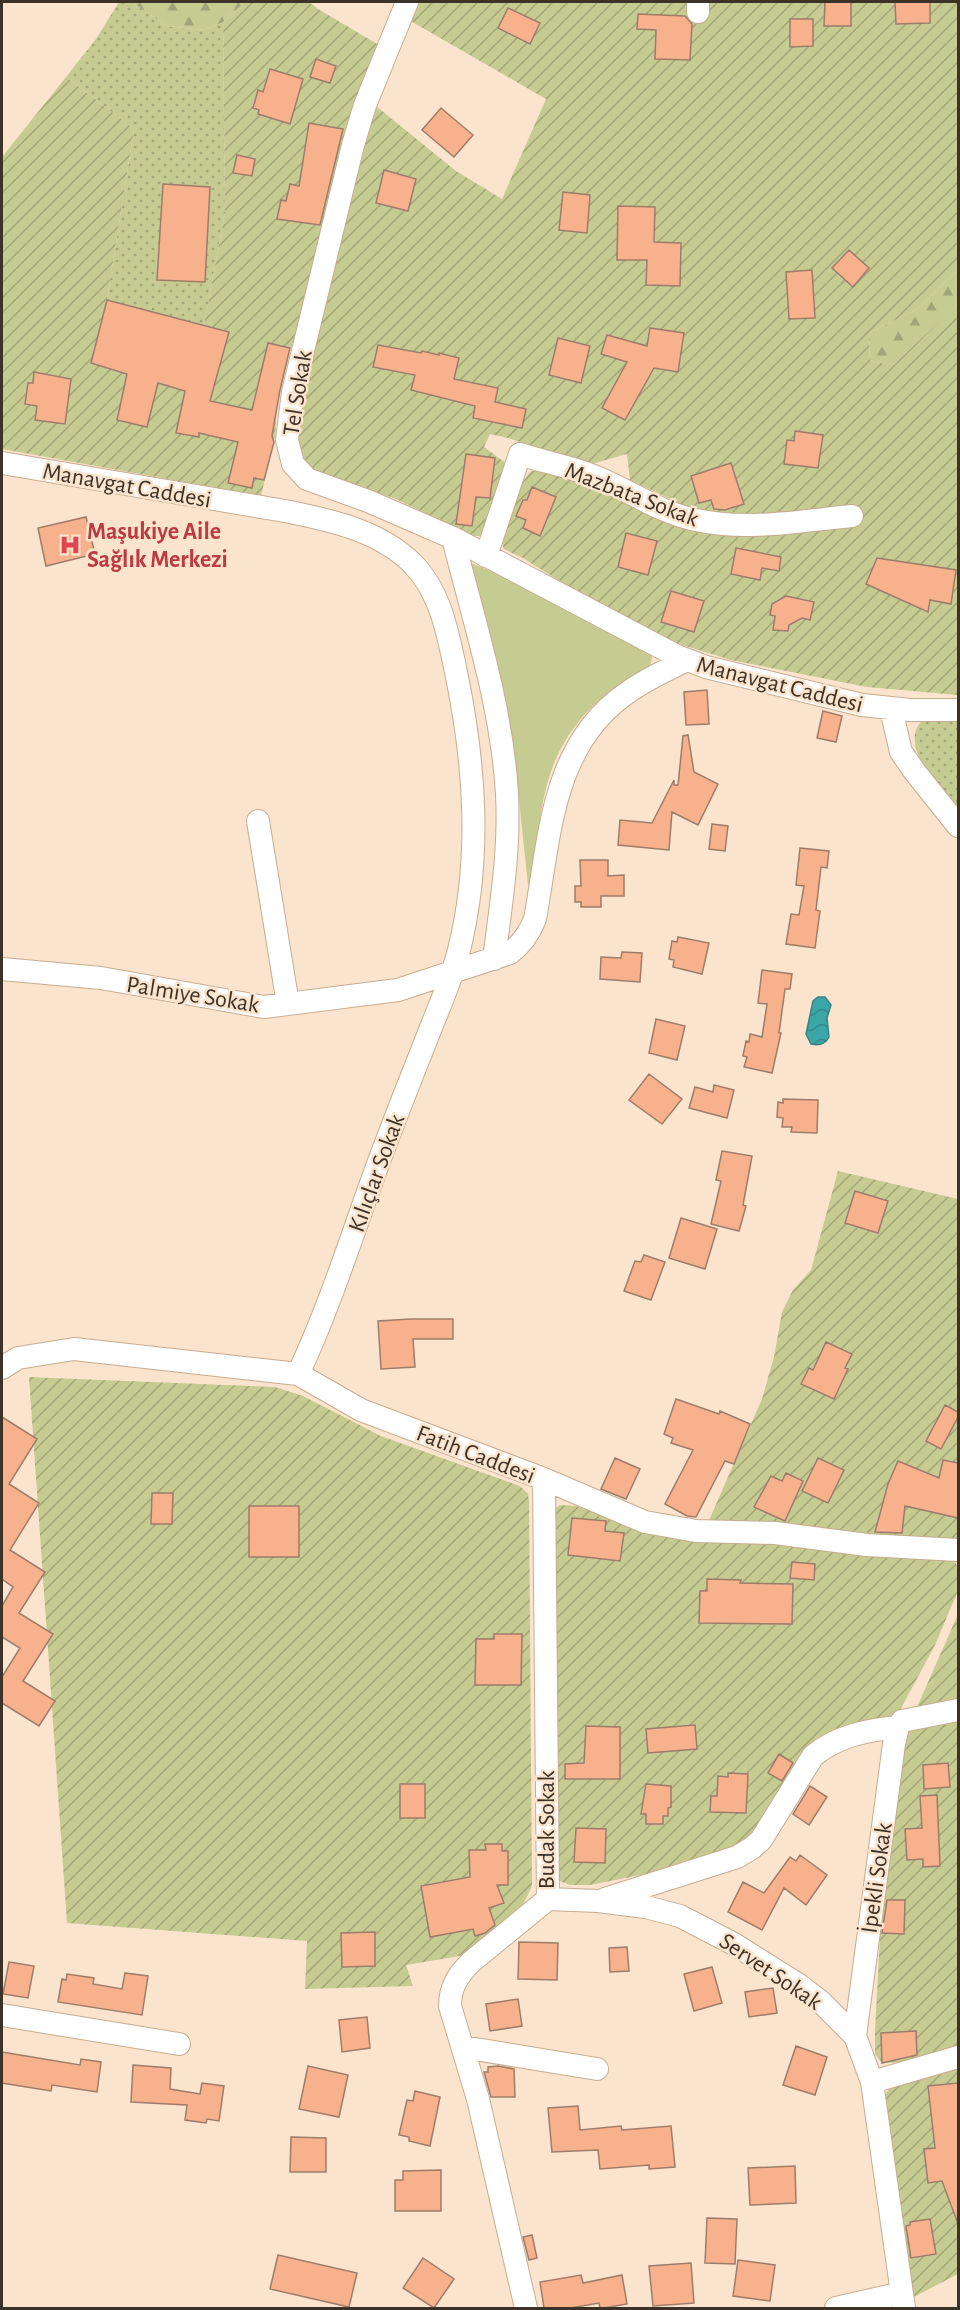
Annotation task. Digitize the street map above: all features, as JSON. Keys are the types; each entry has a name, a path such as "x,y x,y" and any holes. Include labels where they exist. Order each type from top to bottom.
{"street":[{"name":"Tel Sokak","path":"407,2 365,105 353,145 293,393 287,440 293,464 307,479 368,501 453,538 687,660"},
{"name":"Mazbata Sokak","path":"486,556 520,454 591,475 673,513 694,520 723,524 770,524 852,516"},
{"name":"Manavgat Caddesi","path":"2,464 324,519 373,536 396,549 426,578 437,597 446,630 467,724 472,762 471,878 466,918 453,971"},
{"path":"453,538 495,709 507,795 507,859 494,959"},
{"name":"Manavgat Caddesi","path":"453,971 510,954 529,934 535,920 551,820 559,788 571,758 599,717 624,694 646,680 687,660 706,667 862,705 891,709 958,710"},
{"path":"891,709 901,752 958,826"},
{"path":"258,820 288,1004"},
{"name":"Palmiye Sokak","path":"2,969 101,978 264,1007 398,990 453,971"},
{"name":"Kılıçlar Sokak","path":"298,1374 317,1333 378,1164 453,971"},
{"name":"Fatih Caddesi","path":"2,1368 18,1358 74,1349 298,1374 361,1410 544,1479 645,1522 696,1531 775,1533 867,1545 958,1550"},
{"name":"Budak Sokak","path":"526,2308 478,2099 450,2006 450,1995 453,1984 471,1962 548,1899 544,1479"},
{"path":"598,1901 737,1857 752,1848 764,1835 813,1756 821,1749 871,1730 958,1710"},
{"name":"İpekli Sokak","path":"855,2036 892,1756 900,1724"},
{"name":"Servet Sokak","path":"548,1899 598,1901 646,1907 680,1916 710,1930 799,1985 820,2001 855,2036 872,2082 903,2301"},
{"path":"2,2015 180,2044"},
{"path":"463,2047 597,2069"},
{"path":"872,2082 958,2056"},
{"path":"836,2308 903,2301"}],"green space":[{"path":"119,2 132,2 167,26 204,30 223,22 225,213 204,325 107,300 134,129 66,77 96,39"},
{"path":"132,2 245,2 223,22 204,30 167,26"},
{"path":"245,2 309,2 379,45 291,349 268,343 250,416 276,422 275,437 261,496 2,449 2,157 66,77 134,129 107,300 91,363 211,399 229,332 204,325 225,213 223,22"},
{"path":"417,2 958,2 958,270 917,309 869,333 870,361 893,365 958,304 958,695 867,687 731,660 676,643 582,595 523,558 504,549 502,540 502,530 508,508 531,471 572,479 666,519 721,530 776,532 832,526 860,521 860,509 755,515 702,514 630,480 627,454 588,465 490,434 484,447 507,464 484,536 472,536 396,499 328,476 311,468 299,455 294,443 322,304 376,106 456,171 502,199 546,99 409,20"},
{"path":"958,270 958,304 893,365 870,361 869,333 917,309"},
{"path":"466,561 503,576 650,652 652,657 650,666 590,709 561,747 546,789 538,833 534,880 528,885 508,718"},
{"path":"958,719 958,812 924,768 915,742 916,730 923,720"},
{"path":"838,1171 958,1199 958,1538 948,1540 707,1525 762,1399 774,1357 782,1312 793,1290 811,1270"},
{"path":"29,1377 275,1387 303,1396 381,1436 520,1486 528,1494 532,1886 522,1907 474,1950 460,1956 406,1965 413,1986 305,1989 307,1941 67,1923"},
{"path":"560,1505 576,1506 669,1538 690,1541 723,1539 955,1561 958,1568 958,1591 935,1645 897,1716 856,1725 769,1813 742,1847 696,1864 590,1885 570,1885 560,1881 556,1874 554,1509"},
{"path":"958,1614 958,1705 914,1714"},
{"path":"958,1716 958,2048 917,2061 882,2063 875,2054 875,2031 882,1900 902,1743 910,1727"},
{"path":"958,2066 958,2274 910,2299 883,2097 890,2088"}],"water":[{"path":"818,997 825,997 831,1005 827,1018 829,1037 824,1043 817,1045 811,1044 806,1034 813,1001"}],"building":[{"path":"825,2 851,2 851,26 824,26"},
{"path":"895,2 930,2 930,23 896,24"},
{"path":"508,8 540,23 530,44 498,28"},
{"path":"638,14 685,16 692,24 690,60 655,59 656,30 637,29"},
{"path":"790,19 813,19 813,46 790,47"},
{"path":"316,59 336,66 330,83 310,77"},
{"path":"270,69 303,79 290,124 258,114 259,110 253,108 258,90 263,92"},
{"path":"441,108 473,135 454,157 422,130"},
{"path":"309,123 343,129 320,225 277,219 281,200 286,201 290,184 299,186"},
{"path":"237,155 255,159 252,176 233,173"},
{"path":"384,170 416,179 408,211 376,203"},
{"path":"163,184 210,187 205,282 157,280"},
{"path":"563,192 590,195 587,233 559,230"},
{"path":"618,206 655,207 654,242 681,243 680,286 646,285 647,260 617,260"},
{"path":"849,250 869,268 853,287 832,268"},
{"path":"812,270 815,318 789,319 786,272"},
{"path":"107,300 229,332 210,401 252,410 268,343 290,348 272,436 274,442 264,480 254,478 252,488 228,483 238,442 199,433 199,437 176,433 185,391 158,383 147,427 117,420 127,374 91,363"},
{"path":"650,328 684,333 678,372 654,368 625,420 602,408 627,362 601,354 607,335 647,346"},
{"path":"558,338 590,346 581,383 549,375"},
{"path":"378,345 459,358 454,379 498,388 495,402 526,409 522,428 473,418 475,406 411,390 415,375 373,367"},
{"path":"34,372 71,379 65,424 35,420 37,406 25,404 28,383 33,383"},
{"path":"795,431 823,435 818,468 784,464 787,440 794,441"},
{"path":"466,454 495,458 490,498 476,497 472,526 456,524"},
{"path":"731,463 744,504 725,510 714,509 711,500 699,503 691,476"},
{"path":"532,487 556,497 540,536 523,528 526,520 516,516 523,500 527,500"},
{"path":"86,517 95,554 46,566 38,528"},
{"path":"626,533 657,541 648,575 618,567"},
{"path":"736,548 781,557 779,571 762,568 760,580 731,574"},
{"path":"877,558 956,570 951,604 930,600 928,612 866,584"},
{"path":"671,591 704,601 694,632 661,622"},
{"path":"786,596 814,602 810,620 802,618 789,625 788,631 773,630 775,616 770,615 772,604"},
{"path":"707,690 709,724 686,725 684,692"},
{"path":"823,711 842,716 836,742 817,738"},
{"path":"688,735 694,772 718,784 698,825 672,812 669,850 618,845 620,820 652,823 674,780 674,785 678,785 683,736"},
{"path":"712,824 728,826 725,851 709,849"},
{"path":"800,848 829,851 827,868 821,867 816,910 820,911 815,948 786,944 791,914 799,915 804,886 796,885"},
{"path":"580,860 608,860 608,876 624,875 624,896 601,896 601,907 581,907 581,902 575,902 575,886 581,886"},
{"path":"678,937 709,943 702,974 673,967 674,960 669,959 672,941 677,942"},
{"path":"622,952 642,953 640,982 600,979 601,957 621,958"},
{"path":"762,970 792,974 790,989 785,989 779,1033 781,1033 772,1073 744,1067 747,1057 743,1056 750,1034 762,1037 767,1004 758,1003"},
{"path":"656,1019 685,1026 677,1060 649,1053"},
{"path":"649,1074 682,1099 662,1124 629,1100"},
{"path":"714,1085 734,1090 727,1118 689,1108 695,1087 713,1092"},
{"path":"783,1099 818,1100 817,1133 791,1132 792,1127 782,1127 783,1118 777,1117 778,1102 783,1103"},
{"path":"722,1151 752,1156 743,1205 746,1206 739,1231 711,1224 721,1181 716,1180"},
{"path":"855,1191 888,1201 878,1233 845,1223"},
{"path":"681,1218 717,1229 705,1269 669,1258"},
{"path":"644,1255 665,1262 651,1300 624,1291 635,1261 641,1262"},
{"path":"453,1319 453,1339 413,1339 415,1367 381,1369 378,1321"},
{"path":"826,1342 852,1354 845,1368 848,1369 834,1399 801,1384 809,1368 813,1370"},
{"path":"676,1399 719,1414 720,1411 750,1424 734,1464 725,1461 696,1517 687,1516 665,1504 693,1450 671,1443 673,1438 664,1434"},
{"path":"945,1405 958,1412 958,1417 941,1449 926,1441"},
{"path":"2,1417 37,1439 9,1484 39,1503 10,1550 45,1572 19,1613 53,1634 23,1681 55,1701 39,1726 2,1703 2,1677 20,1648 2,1637 2,1606 13,1587 2,1579"},
{"path":"615,1458 640,1469 626,1499 601,1489"},
{"path":"818,1458 844,1470 828,1503 802,1491"},
{"path":"943,1460 958,1463 958,1518 905,1506 902,1533 875,1532 888,1484 898,1461 939,1478"},
{"path":"786,1473 803,1481 785,1521 754,1507 771,1476 782,1481"},
{"path":"152,1493 173,1493 172,1524 151,1524"},
{"path":"249,1506 299,1506 299,1557 249,1557"},
{"path":"572,1518 606,1521 605,1531 624,1533 620,1561 568,1555"},
{"path":"792,1562 815,1564 814,1580 790,1578"},
{"path":"707,1579 741,1580 740,1583 793,1584 792,1624 699,1623 700,1591 707,1591"},
{"path":"494,1634 522,1634 521,1685 475,1685 476,1639 494,1639"},
{"path":"695,1725 697,1749 648,1753 646,1729"},
{"path":"586,1726 620,1727 620,1779 565,1779 565,1764 584,1763"},
{"path":"779,1754 793,1763 782,1781 768,1773"},
{"path":"948,1763 950,1787 924,1789 923,1765"},
{"path":"728,1773 748,1774 746,1813 710,1812 711,1796 717,1796 718,1776 728,1777"},
{"path":"400,1784 425,1784 425,1818 400,1818"},
{"path":"646,1784 671,1786 671,1807 668,1808 668,1816 663,1816 663,1824 646,1824 646,1814 641,1814"},
{"path":"810,1786 827,1797 809,1825 793,1814"},
{"path":"937,1795 940,1866 923,1867 923,1859 907,1860 905,1829 922,1828 920,1796"},
{"path":"576,1828 606,1829 605,1863 574,1862"},
{"path":"485,1844 502,1844 502,1851 508,1851 508,1885 497,1885 504,1903 489,1908 495,1925 485,1933 475,1936 473,1929 430,1937 421,1886 470,1877 469,1850 486,1850"},
{"path":"800,1855 827,1875 806,1905 784,1888 762,1930 728,1912 743,1882 764,1893 790,1857 796,1861"},
{"path":"887,1900 905,1900 904,1934 882,1933"},
{"path":"375,1932 375,1966 342,1967 341,1933"},
{"path":"519,1942 558,1943 557,1980 518,1979"},
{"path":"627,1947 629,1971 610,1972 609,1948"},
{"path":"9,1962 34,1966 28,1998 3,1994"},
{"path":"712,1967 722,2003 694,2011 684,1974"},
{"path":"125,1973 148,1976 142,2015 58,2002 62,1979 66,1980 67,1974 94,1978 93,1984 122,1989"},
{"path":"773,1988 777,2013 749,2017 745,1992"},
{"path":"518,1999 522,2026 490,2031 486,2004"},
{"path":"367,2017 370,2048 342,2052 339,2020"},
{"path":"916,2031 917,2055 882,2063 881,2033"},
{"path":"796,2046 827,2057 815,2095 783,2085"},
{"path":"2,2052 80,2065 81,2059 101,2062 97,2092 52,2085 51,2091 2,2083"},
{"path":"133,2065 171,2068 170,2089 200,2094 202,2083 224,2086 219,2121 207,2119 206,2123 185,2120 187,2105 131,2102"},
{"path":"308,2066 348,2075 339,2117 299,2109"},
{"path":"488,2067 514,2069 515,2097 491,2097 484,2072 488,2072"},
{"path":"958,2083 957,2221 942,2181 928,2183 924,2149 935,2148 928,2086"},
{"path":"415,2091 440,2097 430,2146 409,2141 409,2137 399,2135 407,2100 413,2101"},
{"path":"578,2106 580,2130 621,2126 622,2130 671,2126 675,2167 649,2169 649,2165 600,2169 598,2150 552,2152 548,2108"},
{"path":"291,2137 326,2138 326,2172 290,2172"},
{"path":"795,2166 796,2203 750,2205 748,2168"},
{"path":"441,2170 441,2211 395,2211 395,2180 403,2180 403,2171"},
{"path":"707,2218 737,2219 735,2264 705,2263"},
{"path":"930,2219 936,2254 911,2258 906,2226 910,2225 910,2222"},
{"path":"532,2235 537,2258 529,2260 523,2237"},
{"path":"278,2255 357,2273 349,2307 270,2289"},
{"path":"423,2258 454,2279 434,2308 403,2288"},
{"path":"738,2260 775,2265 770,2301 733,2296"},
{"path":"691,2263 694,2303 653,2306 649,2266"},
{"path":"581,2275 583,2283 622,2275 627,2304 604,2308 600,2308 599,2303 571,2308 544,2308 540,2282"}],"place":[{"name":"Maşukiye Aile Sağlık Merkezi","path":"70,545"}]}
